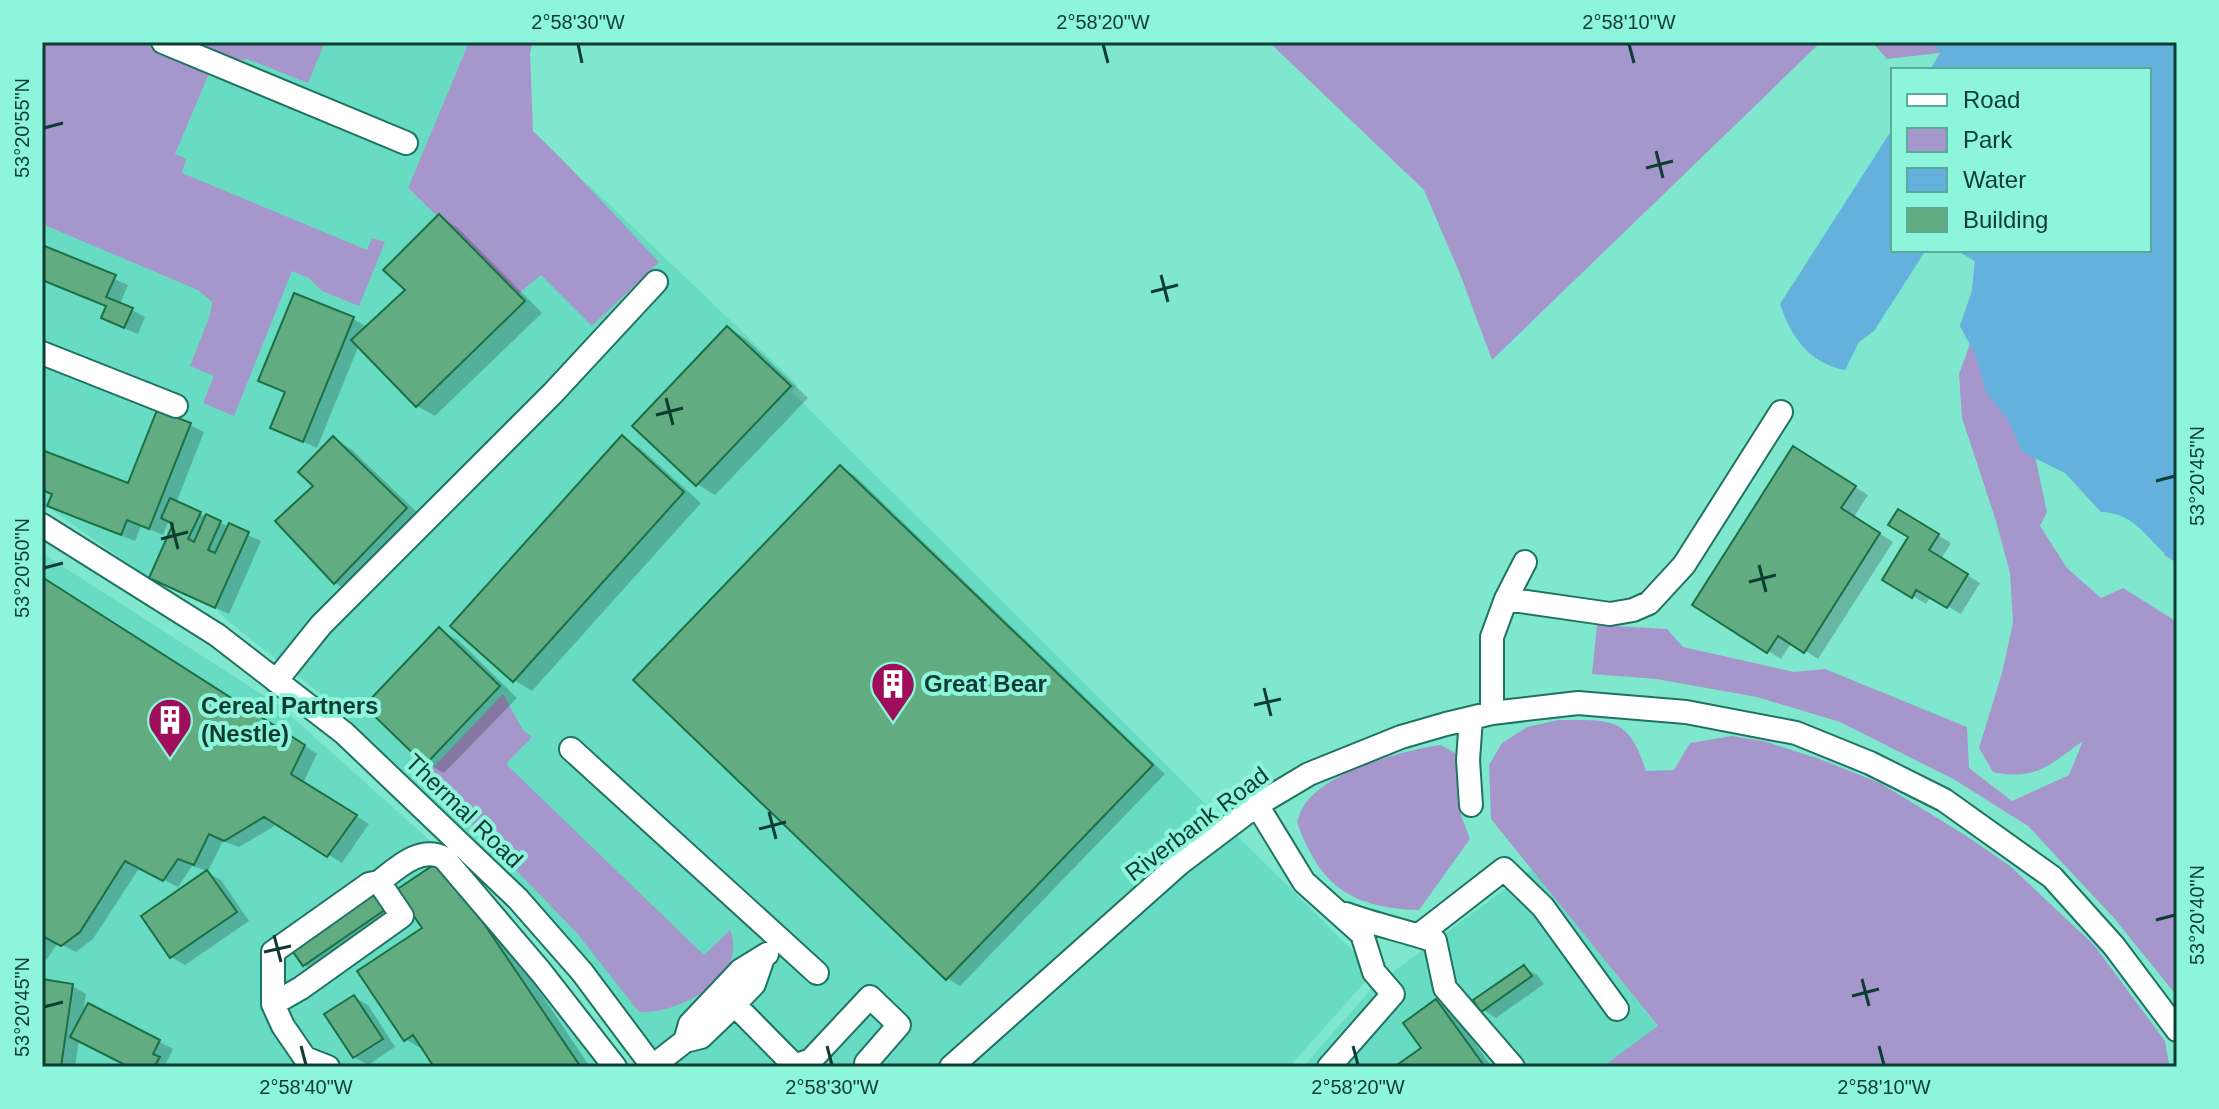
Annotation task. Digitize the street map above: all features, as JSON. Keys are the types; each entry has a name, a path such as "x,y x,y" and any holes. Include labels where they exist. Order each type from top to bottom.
{"street":[{"path":"163,42 406,143"},
{"path":"276,681 321,625 553,393 656,282"},
{"path":"42,353 176,406"},
{"path":"1506,599 1610,614 1649,603 1684,565 1781,412"},
{"name":"Thermal Road","path":"42,525 217,635 344,733 518,899 582,972 653,1067"},
{"path":"1471,805 1468,760 1481,715 1492,637 1506,599 1525,562"},
{"name":"Riverbank Road","path":"951,1067 1179,864 1257,805 1309,774 1401,737 1481,715 1578,703 1686,712 1796,733 1870,763 1944,800 2052,877 2114,946 2177,1030"},
{"path":"571,749 817,973"},
{"path":"1257,805 1304,882 1362,934 1374,972 1393,994 1329,1067"},
{"path":"328,1067 305,1058 283,1026 273,1004 273,952 369,884 379,882 408,859 428,854 444,858 541,972 615,1067"},
{"path":"1419,935 1504,869 1543,907 1617,1009"},
{"path":"273,1004 301,988 402,916 379,882"},
{"path":"1334,909 1379,927 1435,941 1445,988 1513,1067"},
{"path":"653,1067 685,1041 701,1037 728,998 754,984 763,958 781,939"},
{"path":"728,998 797,1065 811,1060 870,997 899,1025 866,1063"}],"shaded area":[{"path":"42,42 469,42 408,189 472,247 589,185 798,385 792,392 1374,972 1289,1067 657,1067 425,801 336,706 215,608 149,578 42,503"},
{"path":"42,553 280,706 503,906 629,1067 42,1067"},
{"path":"1532,869 1658,1027 1602,1067 1303,1067 1374,986"}],"green space":[{"path":"42,42 139,42 210,71 175,154 186,159 182,173 367,250 372,238 385,242 359,306 322,291 309,278 292,271 234,416 203,403 214,376 190,366 212,302 198,290 42,224"},
{"path":"193,42 325,42 308,83 247,59 237,61"},
{"path":"469,42 533,42 530,53 533,131 659,262 592,326 541,275 518,294 408,188"},
{"path":"1269,42 1821,42 1492,360 1424,190"},
{"path":"1872,42 2059,42 1939,68 1931,68 1940,53 1887,59"},
{"path":"1959,252 2149,252 2177,563 2164,555 2171,528 2031,437 2047,512 2040,526 2067,568 2101,598 2123,588 2177,625 2177,996 2114,918 2028,826 1955,780 1840,722 1757,697 1656,679 1592,674 1597,625 1667,629 1683,647 1794,672 1825,669 1967,727 1969,768 2012,801 2069,775 2083,741 2051,764 2020,774 1993,772 1979,748 2002,673 2013,623 2010,573 1962,418 1959,374 1970,344 1960,326 1972,291 1975,261"},
{"path":"503,694 523,730 532,737 506,764 704,955 730,930 733,947 730,963 707,989 672,1007 639,1012 577,933 425,776"},
{"path":"1558,720 1592,720 1616,725 1633,740 1646,771 1674,770 1690,743 1732,736 1763,741 1817,758 1880,783 2010,866 2094,945 2165,1041 2169,1064 2166,1067 1602,1067 1658,1026 1491,819 1489,765 1502,743 1527,727"},
{"path":"1441,745 1455,753 1461,815 1470,839 1419,910 1374,904 1341,889 1316,862 1306,844 1297,822 1304,806 1316,792 1348,772 1387,757"}],"water":[{"path":"1931,42 2177,42 2177,563 2134,524 2114,514 2101,512 2065,473 2022,452 2008,420 1986,392 1976,356 1960,326 1972,291 1975,261 1959,252 2151,252 2151,68 1931,68 1941,53"},
{"path":"1891,131 1891,252 1925,252 1874,331 1859,342 1845,370 1832,367 1803,347 1780,304"}],"building":[{"path":"439,214 525,301 416,407 351,340 405,290 383,270"},
{"path":"42,245 116,275 106,297 133,308 124,328 101,318 106,306 42,280"},
{"path":"294,293 354,317 303,442 270,428 285,392 258,381"},
{"path":"727,326 791,386 696,486 632,426"},
{"path":"157,410 191,423 149,529 127,520 121,535 47,506 52,494 42,490 42,450 128,483"},
{"path":"622,435 684,492 513,682 450,626"},
{"path":"333,436 407,508 334,584 275,521 313,486 298,472"},
{"path":"1793,446 1856,486 1841,508 1880,533 1804,653 1778,636 1767,653 1692,605"},
{"name":"Great Bear","path":"840,465 1153,765 946,980 633,680"},
{"path":"170,498 201,512 188,539 194,542 206,514 221,521 208,550 215,553 229,523 249,532 215,608 149,578 173,524 161,518"},
{"path":"1898,509 1939,534 1929,550 1968,574 1947,608 1916,590 1912,598 1882,580 1908,537 1888,525"},
{"name":"Cereal Partners (Nestle)","path":"42,577 305,745 291,774 357,815 327,857 264,817 224,841 209,834 194,865 178,859 163,881 125,861 80,932 61,946 42,936"},
{"path":"439,627 500,686 425,765 364,706"},
{"path":"441,860 579,1067 434,1067 413,1035 404,1041 357,971 422,928 396,890"},
{"path":"207,870 237,912 170,958 141,916"},
{"path":"376,887 389,907 303,966 289,946"},
{"path":"1524,965 1532,976 1481,1012 1473,1000"},
{"path":"42,979 73,984 61,1067 42,1067"},
{"path":"354,995 383,1039 353,1058 324,1014"},
{"path":"1436,999 1485,1067 1394,1067 1421,1048 1403,1023"},
{"path":"88,1003 160,1040 153,1054 160,1057 154,1067 129,1067 70,1037"}],"place":[{"name":"Great Bear","path":"893,723"},
{"name":"Cereal Partners (Nestle)","path":"170,759"}]}
